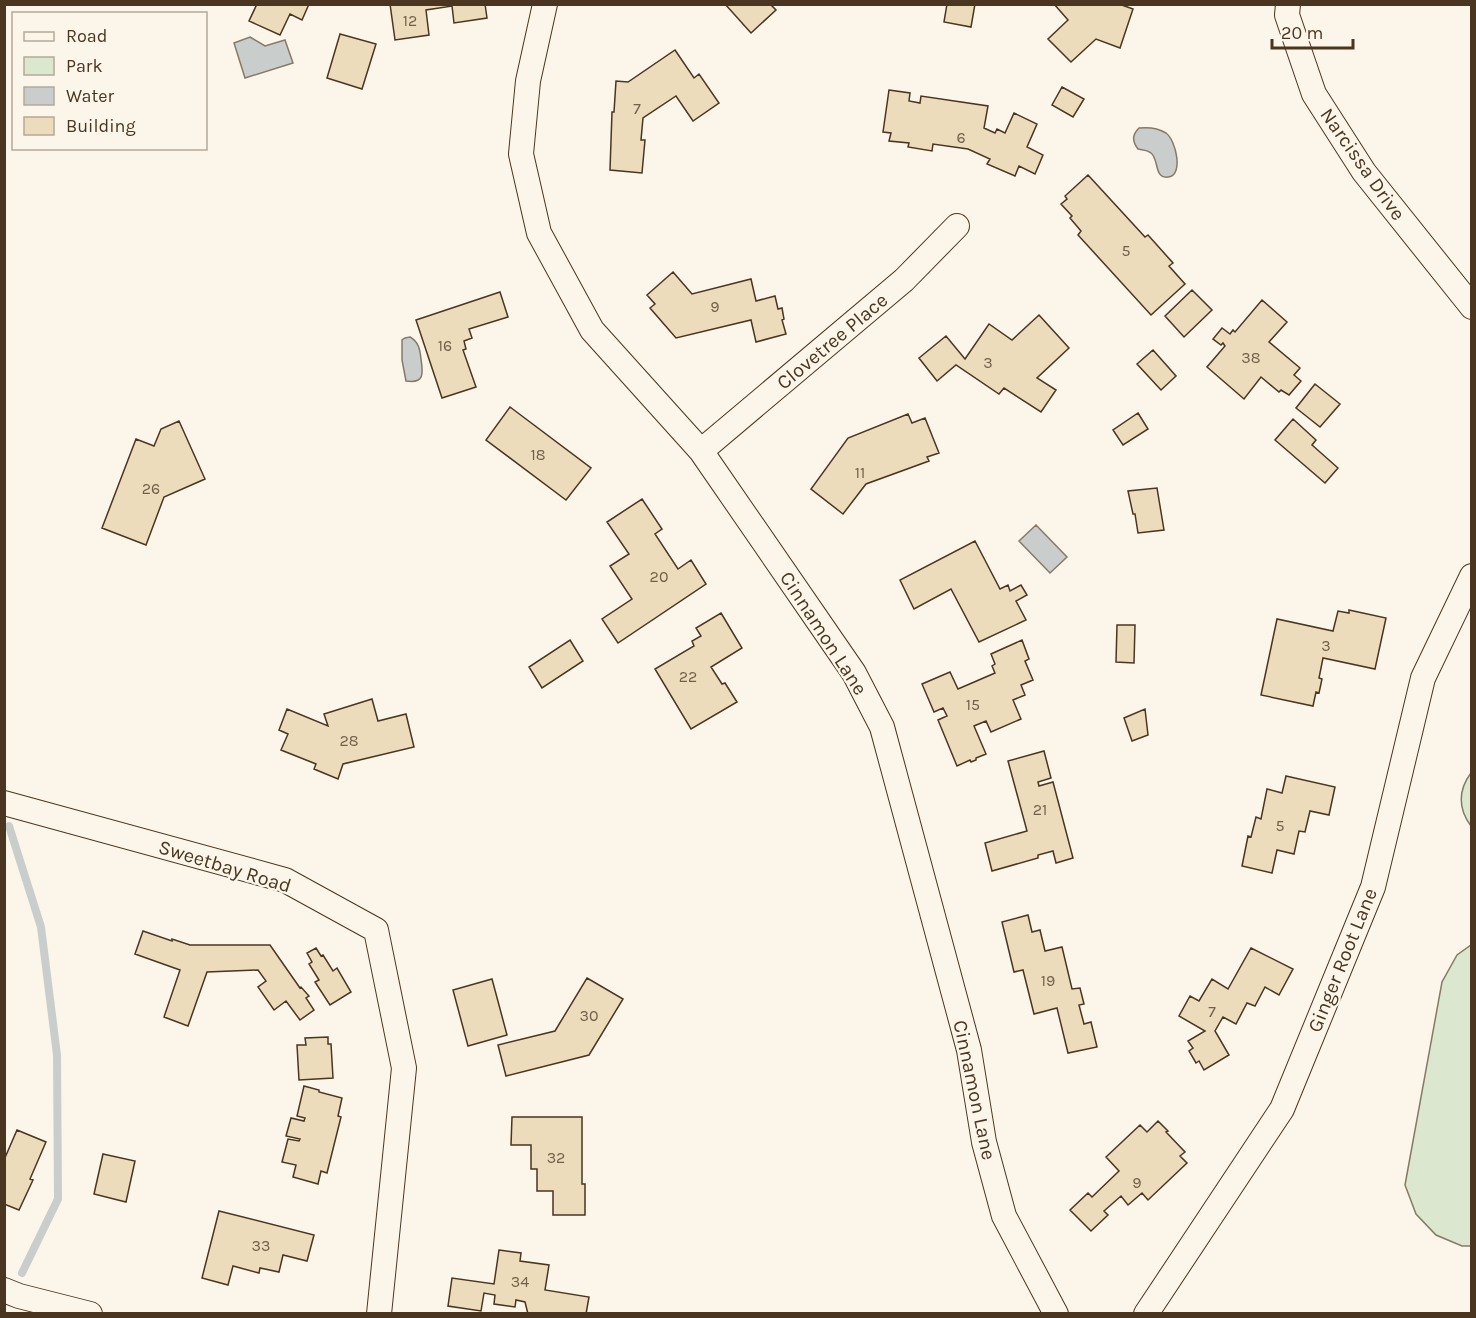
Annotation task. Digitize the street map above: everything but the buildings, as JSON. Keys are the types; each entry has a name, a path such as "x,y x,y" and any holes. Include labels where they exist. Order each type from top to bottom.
{"street":[{"name":"Cinnamon Lane","path":"545,4 528,81 520,154 539,233 592,330 701,451 854,673 882,727 969,1050 984,1142 1004,1216 1056,1314"},
{"name":"Narcissa Drive","path":"1288,4 1287,15 1314,94 1364,172 1472,307"},
{"name":"Clovetree Place","path":"701,451 904,280 957,226"},
{"name":"Ginger Root Lane","path":"1146,1314 1282,1109 1373,887 1423,678 1472,576"},
{"name":"Sweetbay Road","path":"4,803 285,880 376,930 404,1068 379,1314"},
{"path":"4,1290 90,1314"}],"green space":[{"path":"1471,773 1471,826 1464,813 1461,800 1464,786"},
{"path":"1471,945 1472,1246 1462,1246 1436,1235 1416,1214 1405,1185 1442,982 1457,955"}],"water":[{"path":"250,37 265,46 285,40 293,63 245,78 234,43"},
{"path":"1139,128 1156,129 1170,137 1177,157 1176,171 1173,175 1164,177 1161,175 1151,153 1138,149 1134,138"},
{"path":"410,337 415,341 420,352 422,369 420,379 417,381 406,381 402,360 402,340"},
{"path":"1036,525 1067,557 1050,573 1019,541"}],"waterway":[{"path":"9,826 41,927 57,1055 58,1199 22,1273"}]}
